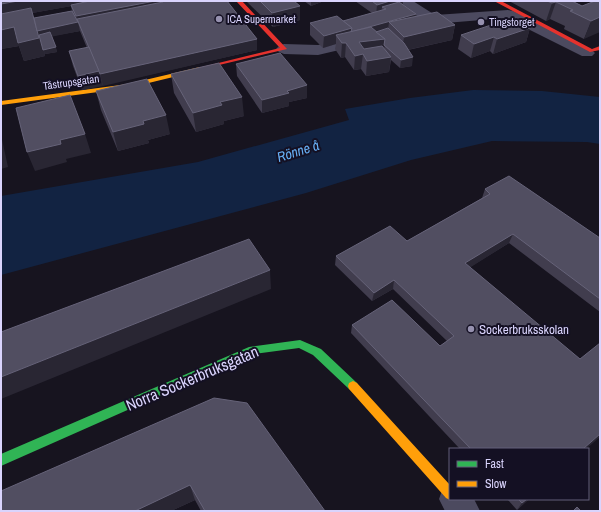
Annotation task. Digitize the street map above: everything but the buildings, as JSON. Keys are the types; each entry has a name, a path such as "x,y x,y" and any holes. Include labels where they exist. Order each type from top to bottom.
{"street":[{"path":"239,1 284,49 318,50 381,35"},
{"path":"404,1 432,20"},
{"path":"497,1 593,51"},
{"path":"403,28 432,20 508,14 593,51"},
{"name":"Tåstrupsgatan","path":"1,103 128,86 284,49"},
{"name":"Norra Sockerbruksgatan","path":"1,460 253,350 300,344 317,352 346,378 449,493"},
{"path":"455,500 465,511"}],"water":[{"name":"Rönne å","path":"473,90 542,91 600,97 600,144 587,142 492,141 411,160 306,193 1,275 1,196 198,162 349,120 345,109 410,98"}],"traffic: fast":[{"path":"1,460 253,350 300,344 317,352 353,386"}],"traffic: slow":[{"path":"1,103 128,86 200,69"},
{"path":"353,386 449,493"}],"traffic: jam":[{"path":"200,69 284,49 239,1"},
{"path":"497,1 592,51 600,48"}],"place":[{"name":"ICA Supermarket","path":"219,19"},
{"name":"Tingstorget","path":"481,22"},
{"name":"Sockerbruksskolan","path":"471,329"}]}
